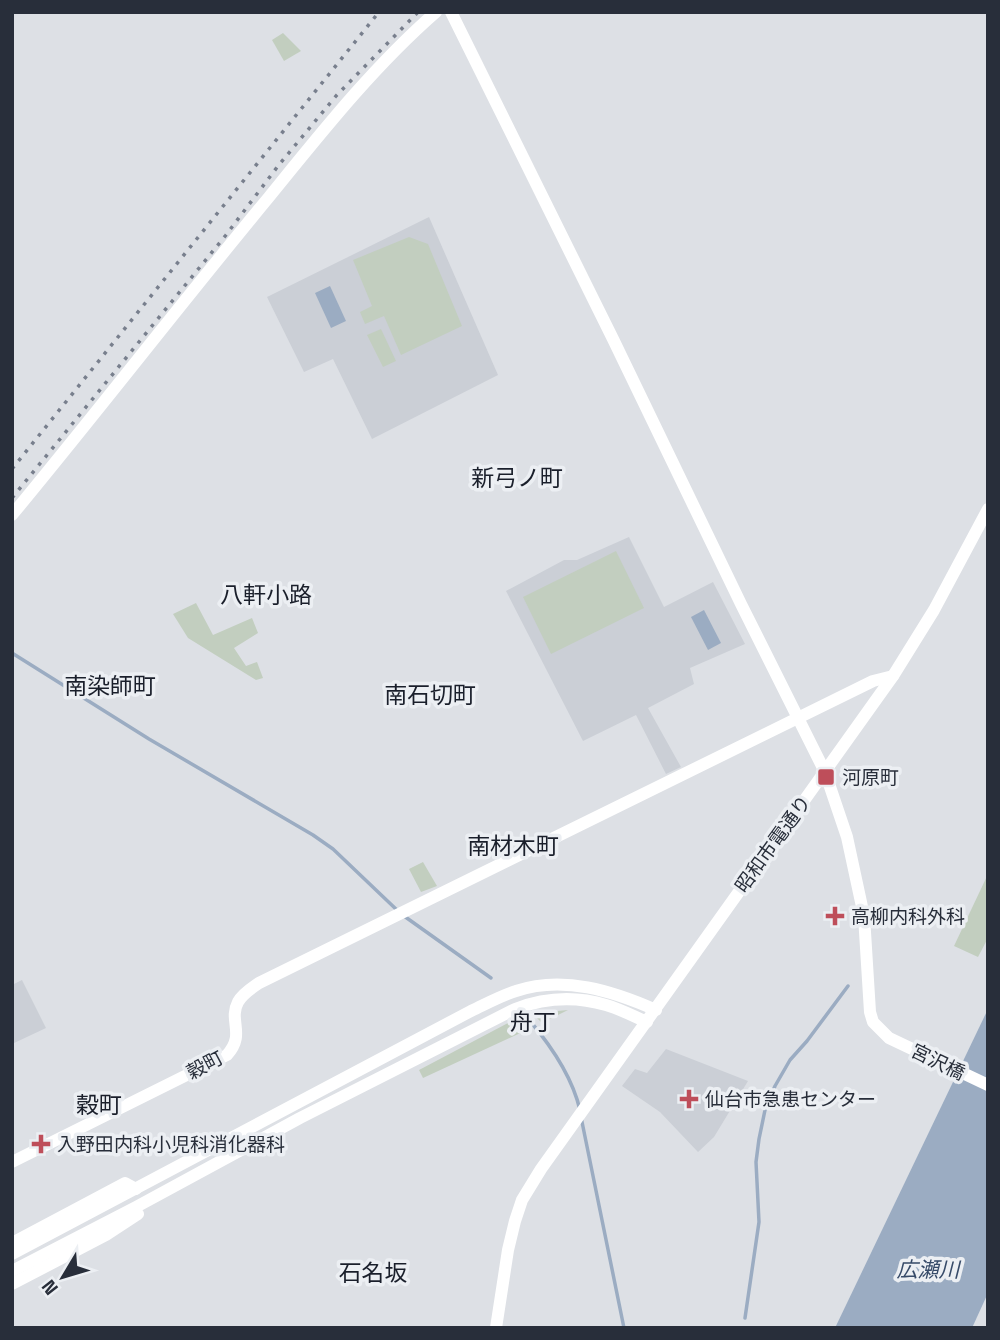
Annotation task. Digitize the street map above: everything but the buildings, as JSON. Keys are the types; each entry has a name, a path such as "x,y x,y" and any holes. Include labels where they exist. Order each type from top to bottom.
{"street":[{"path":"12,515 341,110 388,58 436,12"},
{"path":"451,12 825,772"},
{"name":"昭和市電通り","path":"496,1328 508,1250 522,1200 541,1169 894,676 934,610 988,509"},
{"name":"穀町","path":"12,1162 227,1055 237,1036 236,1006 248,990 259,983 873,681 894,676"},
{"name":"宮沢橋","path":"825,772 847,837 864,916 870,1012 873,1022 889,1038 988,1085"},
{"path":"12,1254 460,1017 518,990 535,986 582,987 605,991 656,1010"},
{"path":"12,1271 300,1118 502,1014 527,1004 560,999 591,1002 607,1005 647,1022"},
{"path":"12,1242 125,1183 136,1189"},
{"path":"12,1284 106,1235 160,1200 171,1188"}],"shaded area":[{"path":"429,217 498,375 372,439 333,359 304,372 267,297"},
{"path":"629,537 664,607 713,582 745,644 690,668 694,684 648,708 681,767 666,774 636,715 583,741 506,591 564,560 577,560"},
{"path":"22,980 46,1028 12,1044 12,985"},
{"name":"仙台市急患センター","path":"666,1049 748,1081 714,1137 698,1152 660,1112 622,1086 635,1069 647,1073"}],"green space":[{"path":"283,33 301,51 284,61 272,40"},
{"path":"409,237 428,244 462,326 401,355 384,316 365,324 360,312 372,306 353,260"},
{"path":"381,329 396,361 383,367 367,335"},
{"path":"616,551 644,608 551,654 523,597"},
{"path":"196,603 213,635 252,618 258,633 234,648 246,666 257,662 263,678 256,680 188,638 173,614"},
{"path":"423,862 437,886 421,892 409,869"},
{"path":"988,874 988,938 978,957 954,946"},
{"path":"568,1010 542,1023 536,1017 525,1024 529,1029 423,1078 419,1070 508,1023 537,1013"}],"water":[{"path":"330,286 346,321 331,328 315,293"},
{"path":"704,610 721,643 708,650 691,617"},
{"name":"広瀬川","path":"988,1009 988,1293 972,1328 835,1328"}],"waterway":[{"path":"12,653 149,739 313,835 333,849 398,911"},
{"path":"404,916 491,978"},
{"path":"745,1318 759,1222 756,1162 765,1110 790,1060 848,986"},
{"path":"530,1021 560,1063 572,1085 580,1110"},
{"path":"581,1117 624,1328"}],"railway":[{"path":"12,469 379,12"},
{"path":"12,498 336,96 418,12"}],"place":[{"name":"河原町","path":"826,777"},
{"name":"高柳内科外科","path":"835,916"},
{"name":"仙台市急患センター","path":"689,1099"},
{"name":"入野田内科小児科消化器科","path":"41,1144"}],"district":[{"name":"新弓ノ町","path":"517,478"},
{"name":"八軒小路","path":"266,595"},
{"name":"南染師町","path":"110,686"},
{"name":"南石切町","path":"430,695"},
{"name":"南材木町","path":"513,846"},
{"name":"舟丁","path":"533,1022"},
{"name":"穀町","path":"99,1105"},
{"name":"石名坂","path":"373,1273"}]}
